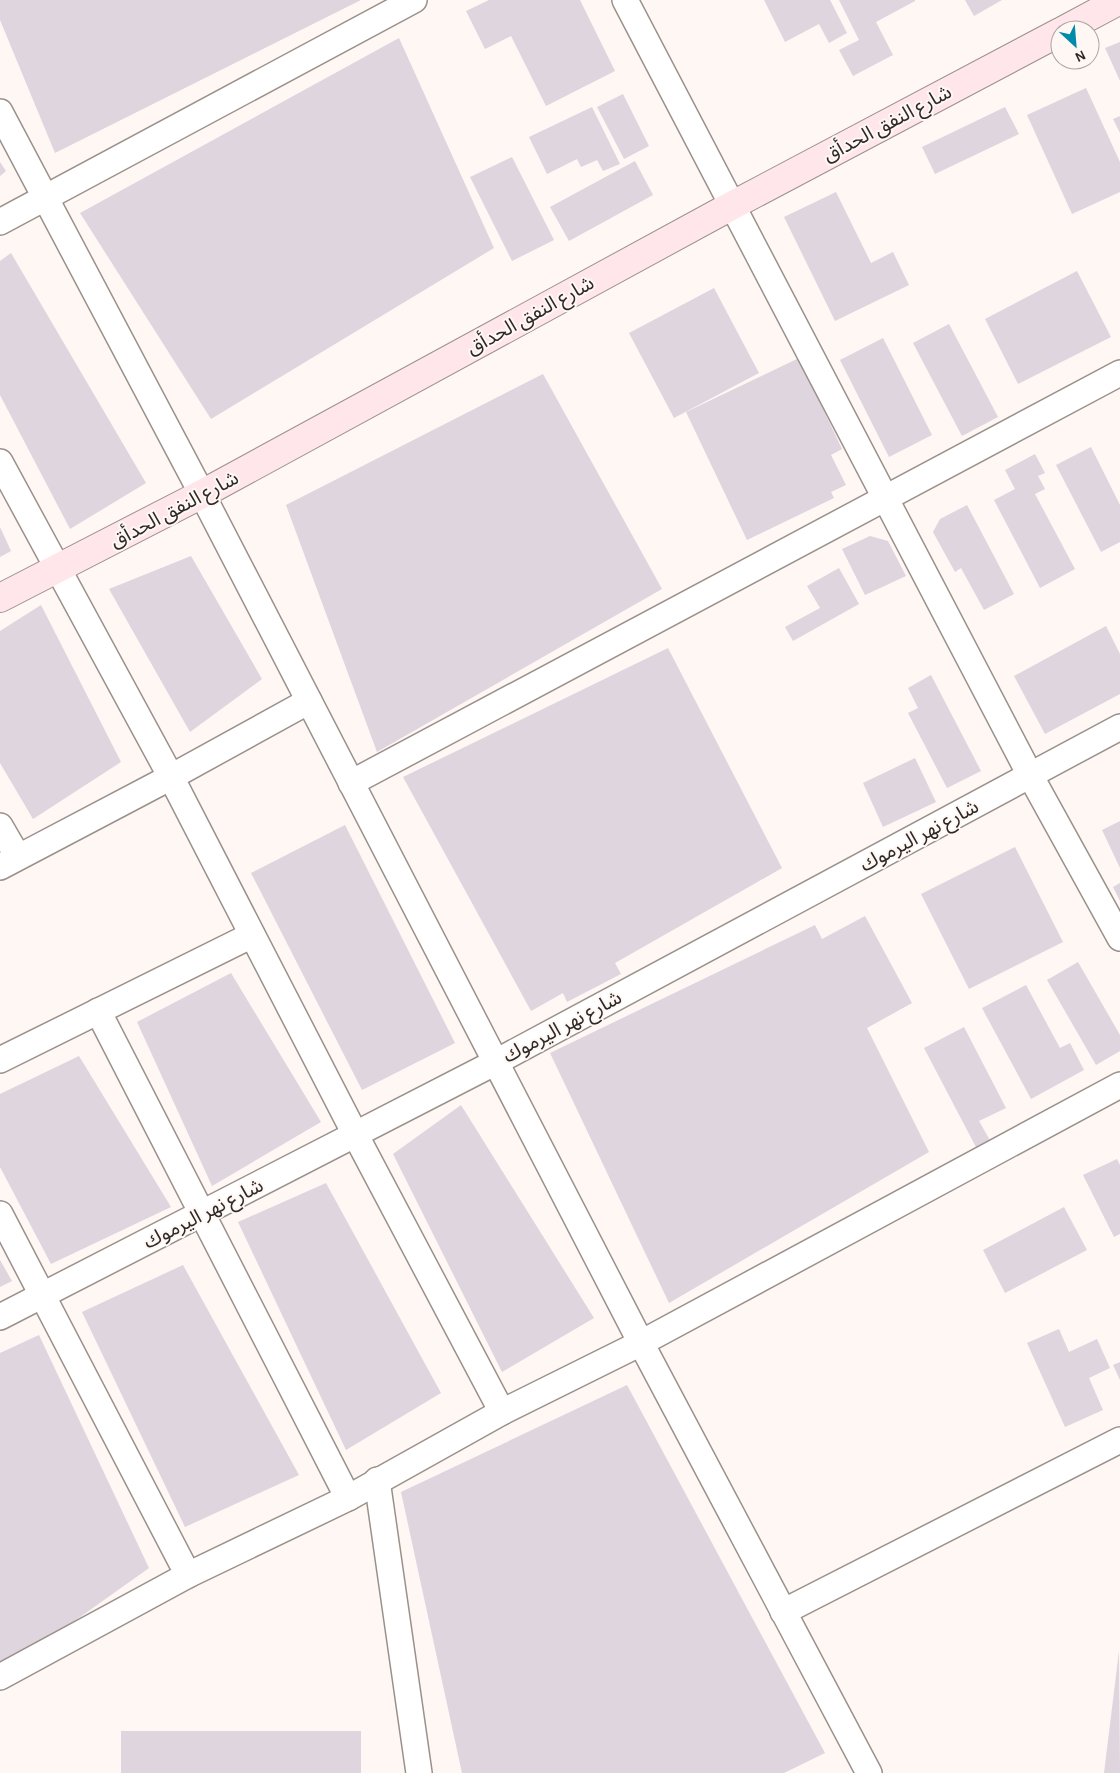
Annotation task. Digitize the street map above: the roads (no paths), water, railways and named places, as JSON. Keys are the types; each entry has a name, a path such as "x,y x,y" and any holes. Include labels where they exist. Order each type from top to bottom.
{"main road":[{"path":"1083,20 1120,0"},
{"name":"شارع النفق الحدأق","path":"0,598 58,570 202,494 733,204 1050,37"}],"street":[{"path":"0,222 414,0"},
{"path":"624,0 733,204 1030,775 1120,938"},
{"path":"0,112 202,494 641,1343 869,1773"},
{"path":"351,783 1120,374"},
{"path":"0,462 171,778 355,1134 502,1412"},
{"path":"0,826 9,862 171,778 309,701"},
{"name":"شارع نهر اليرموك","path":"0,1317 496,1062 1120,727"},
{"path":"0,1060 252,935"},
{"path":"98,1011 348,1498"},
{"path":"0,1677 188,1575 348,1498 377,1480 502,1412 641,1343 1120,1085"},
{"path":"0,1214 188,1575"},
{"path":"783,1612 1120,1440"},
{"path":"377,1480 419,1773"}]}
